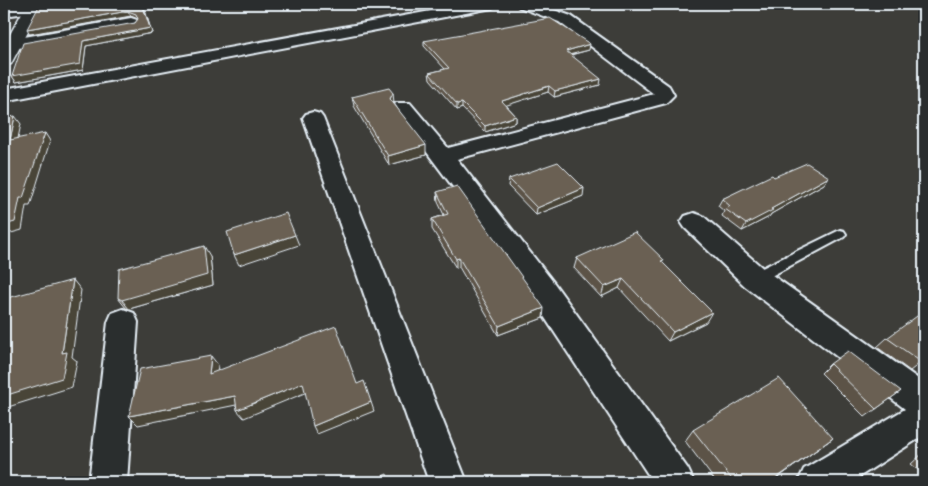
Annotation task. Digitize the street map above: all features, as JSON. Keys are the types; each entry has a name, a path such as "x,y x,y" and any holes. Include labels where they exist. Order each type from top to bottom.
{"main road":[{"path":"4,60 11,40 34,6"}],"street":[{"path":"4,95 492,4"},
{"path":"444,156 659,99 664,95 662,90 565,19 524,4"},
{"path":"4,11 34,6"},
{"path":"11,40 132,23"},
{"path":"403,107 444,156 513,249 675,482"},
{"path":"313,118 448,482"},
{"path":"694,222 755,278 924,403"},
{"path":"108,482 123,322"},
{"path":"817,482 924,416"}],"lane":[{"path":"755,278 840,234"}],"building":[{"path":"53,4 142,4 150,28 83,41 80,64 12,76 23,43 135,23 138,19 136,14 128,11 27,29 39,6"},
{"path":"550,18 590,44 566,51 601,79 555,91 549,86 502,101 516,116 485,126 462,103 457,104 429,73 449,68 424,41"},
{"path":"389,88 393,93 390,99 426,145 388,156 352,97"},
{"path":"15,116 10,140 45,133 23,198 20,198 15,222 4,225 4,118"},
{"path":"558,162 584,188 537,208 509,179"},
{"path":"807,163 829,177 746,224 725,209 730,206 722,199 772,175 774,177"},
{"path":"457,186 544,308 499,326 459,258 456,259 432,219 448,214 437,192"},
{"path":"286,213 295,235 234,255 227,232"},
{"path":"635,232 712,312 673,332 623,279 604,287 577,258"},
{"path":"204,246 207,275 122,300 118,298 119,269"},
{"path":"73,280 62,353 67,352 62,378 4,396 4,299"},
{"path":"924,311 924,359 921,362 887,338"},
{"path":"336,326 357,384 364,381 371,402 313,426 303,383 237,410 235,396 129,416 140,369 211,356 209,374"},
{"path":"848,351 901,391 876,409 830,364"},
{"path":"779,378 833,438 771,482 734,482 693,430"},
{"path":"387,474 389,482 369,482"}]}
